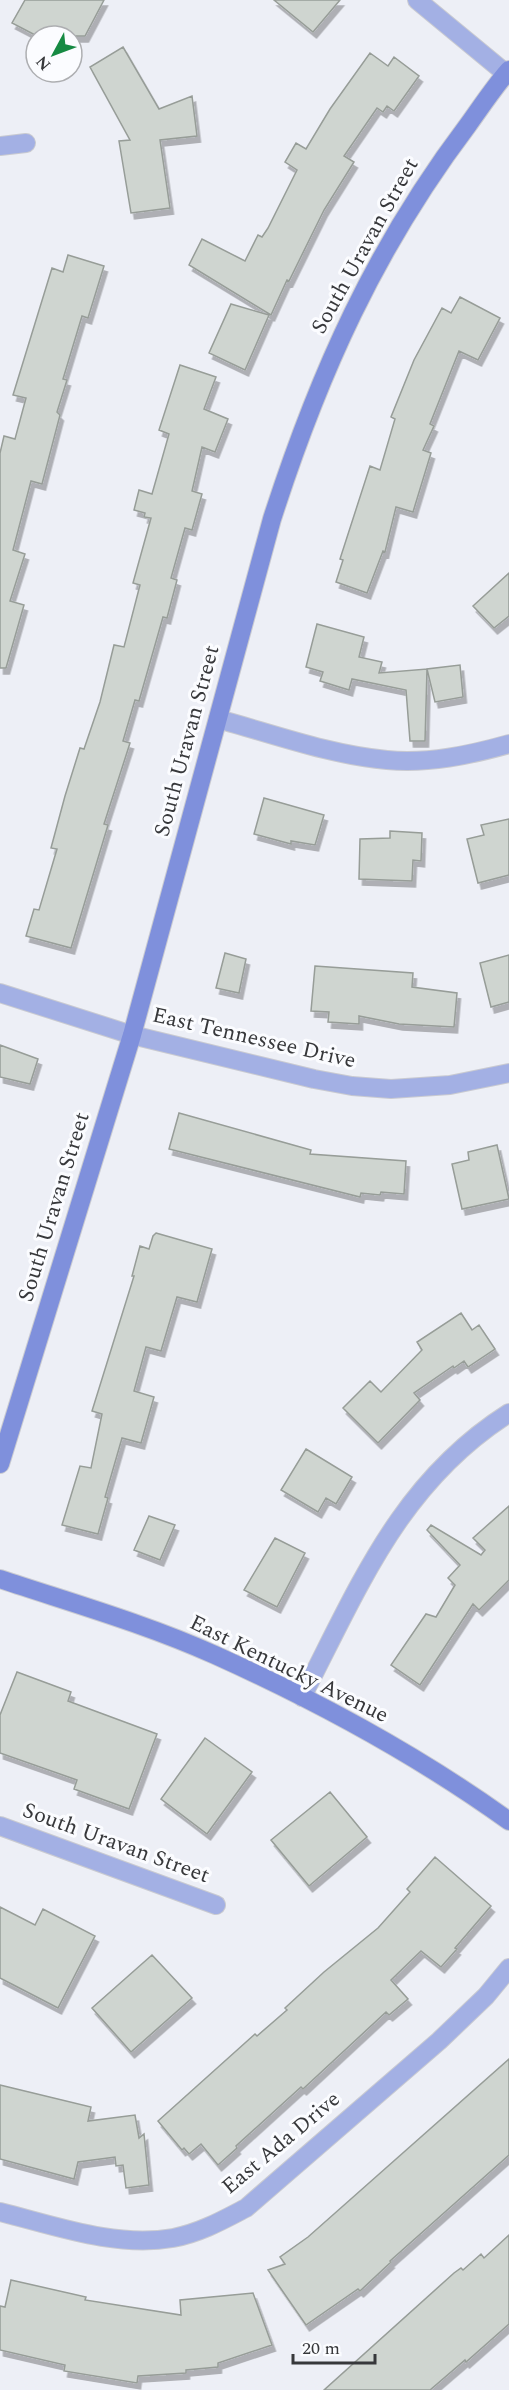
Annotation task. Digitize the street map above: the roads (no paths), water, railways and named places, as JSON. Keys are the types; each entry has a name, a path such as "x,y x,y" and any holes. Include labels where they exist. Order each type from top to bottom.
{"street":[{"path":"417,0 508,73"},
{"name":"South Uravan Street","path":"0,1464 132,1035 278,498 314,395 341,335 403,220 438,165 508,73"},
{"path":"0,146 26,143"},
{"path":"218,719 348,754 388,760 470,755 509,744"},
{"name":"East Tennessee Drive","path":"0,993 132,1035 352,1086 391,1089 450,1085 509,1073"},
{"path":"302,1697 372,1562 404,1510 458,1450 509,1413"},
{"name":"East Kentucky Avenue","path":"0,1579 126,1621 214,1655 302,1697 422,1764 509,1821"},
{"name":"South Uravan Street","path":"0,1826 216,1905"},
{"name":"East Ada Drive","path":"0,2212 96,2235 135,2240 174,2238 212,2226 246,2208 431,2048 486,1996 509,1968"}]}
